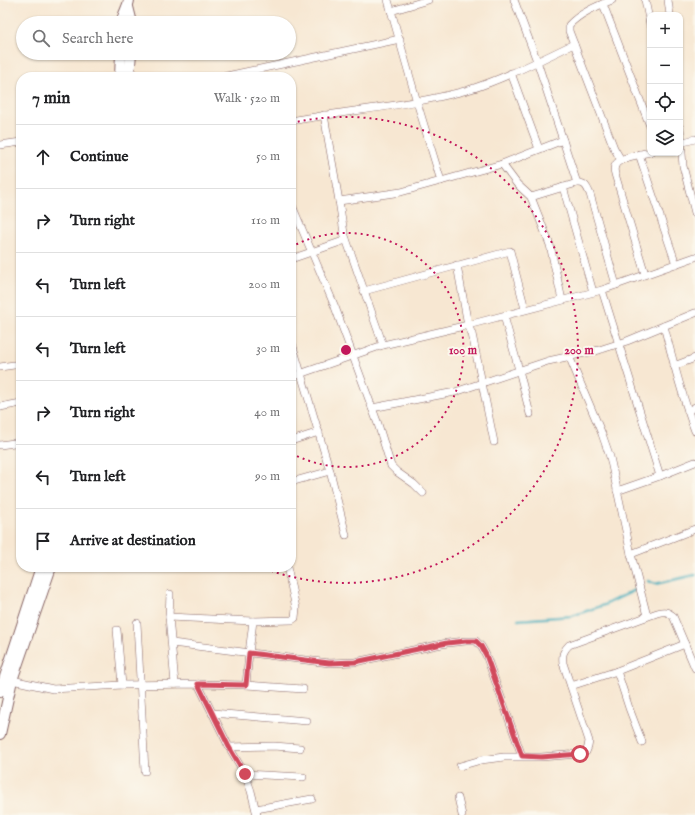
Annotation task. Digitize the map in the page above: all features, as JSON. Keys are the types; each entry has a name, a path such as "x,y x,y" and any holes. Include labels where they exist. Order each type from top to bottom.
{"main road":[{"path":"123,16 129,4"},
{"path":"129,4 131,16"},
{"path":"120,72 121,60"},
{"path":"129,72 130,60"},
{"path":"0,692 40,572"},
{"path":"0,734 12,680 49,572"}],"street":[{"path":"388,0 441,181"},
{"path":"391,11 428,0"},
{"path":"514,0 537,61 577,183"},
{"path":"612,0 579,16 569,25 569,30 614,148 621,160"},
{"path":"646,0 648,12"},
{"path":"668,0 670,12"},
{"path":"603,4 648,120"},
{"path":"245,72 400,39"},
{"path":"296,120 417,102 470,89 495,80 574,44"},
{"path":"511,73 539,150"},
{"path":"324,115 346,240 382,346"},
{"path":"683,142 695,139"},
{"path":"339,201 401,192 502,164 563,140"},
{"path":"0,145 16,143"},
{"path":"645,274 615,174 615,165 621,160 647,153"},
{"path":"639,154 676,264"},
{"path":"682,156 683,166 695,213"},
{"path":"502,164 517,184 531,197 550,245 562,300"},
{"path":"531,197 577,183 584,184 590,194 616,285"},
{"path":"563,187 593,292"},
{"path":"296,215 335,307 372,408 391,466 423,493"},
{"path":"296,257 346,240"},
{"path":"364,291 510,251 525,309"},
{"path":"296,375 382,346 602,290 695,257"},
{"path":"457,265 468,325 472,334 494,442"},
{"path":"602,290 620,343 660,476"},
{"path":"372,408 455,392 519,370 569,356 599,350 695,313"},
{"path":"504,316 530,414"},
{"path":"664,326 674,366 695,431"},
{"path":"296,356 330,471 346,535"},
{"path":"569,356 602,434 610,457 631,554 647,616"},
{"path":"674,366 695,358"},
{"path":"0,367 16,365"},
{"path":"0,407 16,404"},
{"path":"688,411 695,408"},
{"path":"296,439 319,432"},
{"path":"0,445 16,443"},
{"path":"617,491 695,462"},
{"path":"296,481 330,471"},
{"path":"631,554 695,529"},
{"path":"170,617 288,621 295,618 296,608 288,572"},
{"path":"170,594 170,617 175,684"},
{"path":"460,766 481,760 522,756 541,757 580,754 586,752 589,741 570,686 562,655 564,649 569,645 664,611 669,612 673,616 695,668"},
{"path":"246,685 254,621"},
{"path":"137,623 145,771"},
{"path":"117,630 122,685"},
{"path":"172,643 329,663 355,662 447,643 476,641 486,655 522,756"},
{"path":"570,686 617,671 685,644"},
{"path":"617,671 642,742"},
{"path":"12,680 54,689 175,684 246,685 303,689"},
{"path":"198,684 229,747 245,774 257,812 312,799"},
{"path":"212,713 307,721"},
{"path":"229,747 274,746 300,748"},
{"path":"245,774 303,777"},
{"path":"458,798 462,815"}],"waterway":[{"path":"648,581 655,584 695,575"},
{"path":"518,620 572,616 604,605 635,590"}],"route":[{"path":"245,774 229,747 198,684 246,685 249,653 329,663 355,662 447,643 476,641 486,655 522,756 541,757 580,754"}]}
